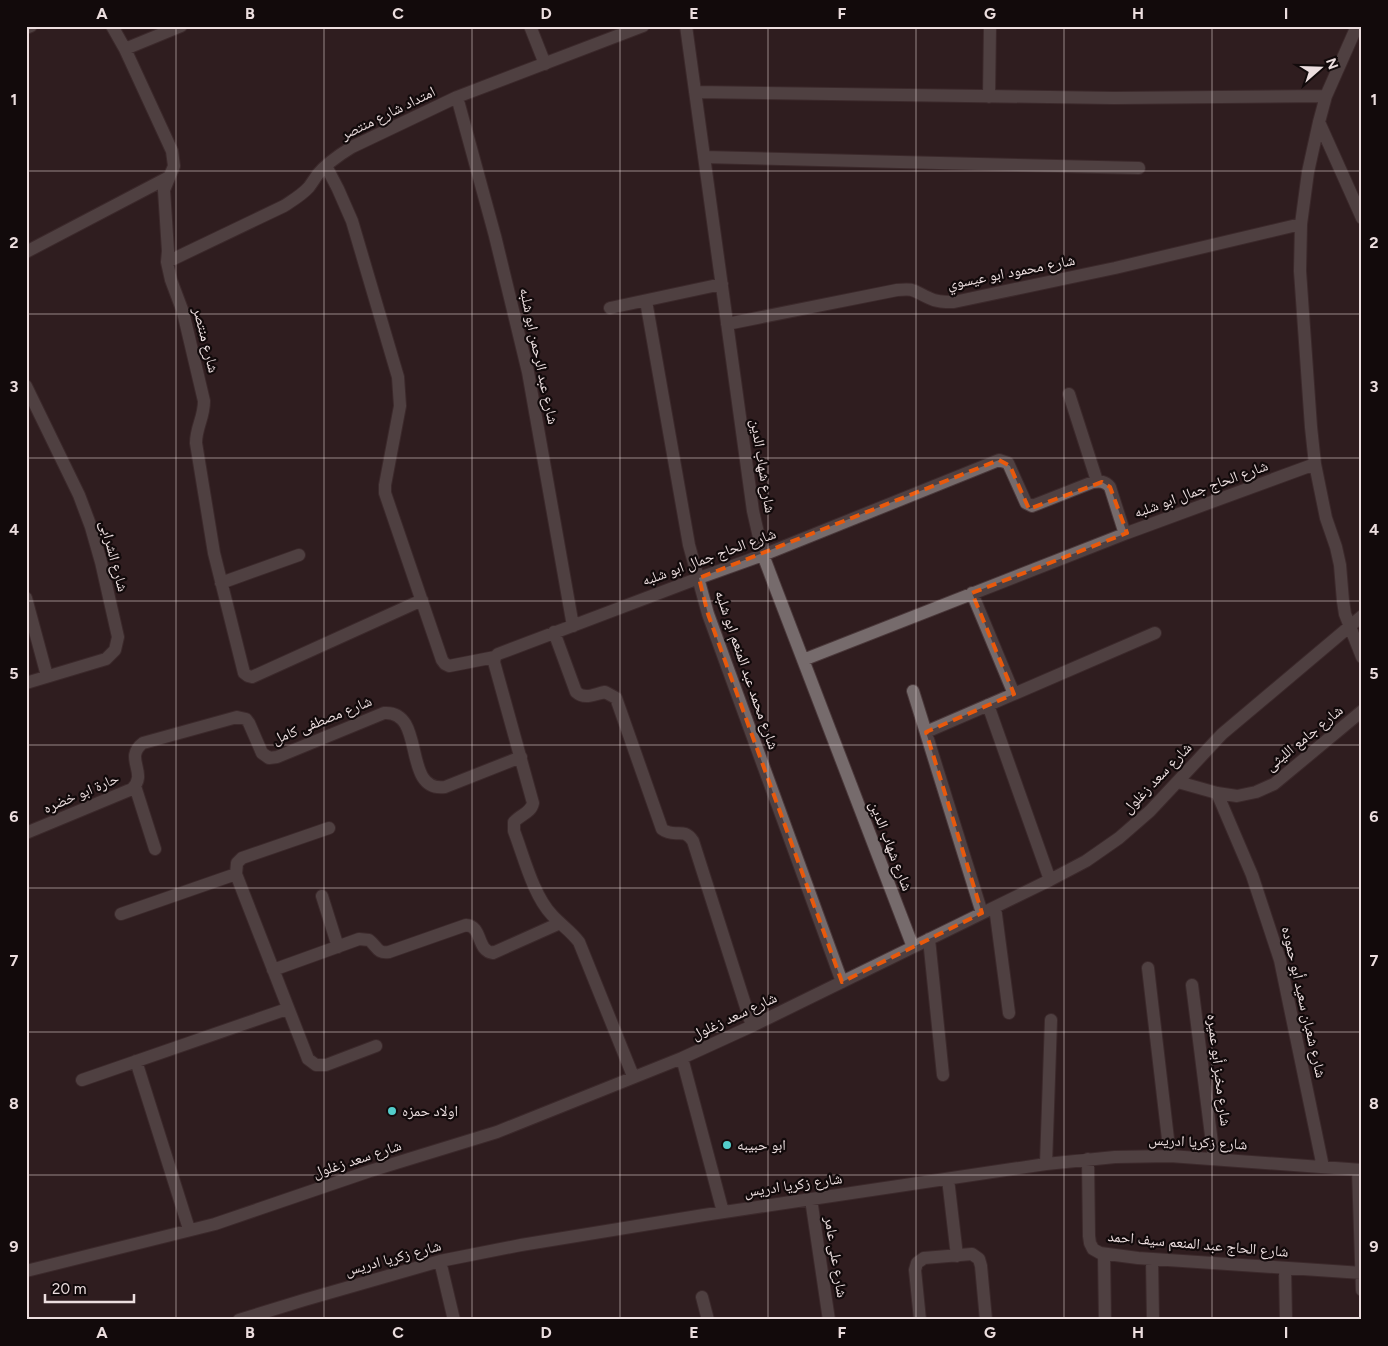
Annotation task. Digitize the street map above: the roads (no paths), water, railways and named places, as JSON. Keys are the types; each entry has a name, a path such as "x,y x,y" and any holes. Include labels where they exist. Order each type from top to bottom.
{"street":[{"path":"26,28 31,26"},
{"name":"شارع منتصر","path":"112,26 125,49 172,151 174,166 164,190 167,262 170,280 183,312 204,402 204,412 198,428 196,443 214,553 244,673 252,677 422,600"},
{"path":"125,49 181,26"},
{"path":"530,26 545,64"},
{"name":"امتداد شارع منتصر","path":"167,262 291,202 309,187 326,166 338,155 352,147 458,97 643,26"},
{"name":"شارع شهاب الدين","path":"686,26 753,511 764,555 913,947"},
{"path":"989,97 990,26"},
{"path":"1357,26 1326,96 1319,122 1308,172 1301,224 1300,271 1315,464 1326,518 1338,556 1342,583 1342,601 1362,658"},
{"path":"695,92 1114,98 1326,96"},
{"name":"شارع عبد الرحمن ابو شلبه","path":"458,97 504,270 528,372 573,626"},
{"path":"1319,122 1362,218"},
{"path":"704,157 1139,168"},
{"path":"326,166 352,221 398,377 400,406 385,493 422,600"},
{"path":"26,252 169,177"},
{"name":"شارع محمود ابو عيسوي","path":"726,324 897,290 914,290 941,302 954,302 1116,268 1301,224"},
{"path":"610,308 722,284"},
{"name":"شارع محمد عبد المنعم ابو شلبه","path":"646,300 689,545 708,614 842,982"},
{"name":"شارع الشرابى","path":"26,386 79,495 91,527 118,638 115,650 106,659 26,683"},
{"path":"1069,394 1097,481"},
{"name":"شارع الحاج جمال ابو شلبه","path":"422,600 445,664 449,666 495,657 502,652 554,632 764,555 999,460 1008,463 1026,503 1032,506 1097,481 1107,484 1110,487 1124,531 1127,533 1315,464"},
{"path":"803,660 1127,533"},
{"path":"222,582 299,555"},
{"path":"972,593 1014,694"},
{"path":"26,598 48,676"},
{"name":"شارع سعد زغلول","path":"26,1271 255,1211 370,1171 497,1132 682,1058 752,1026 995,907 1086,861 1119,838 1150,812 1222,734 1362,616"},
{"path":"554,632 576,692 586,697 605,692 616,698 662,829 670,834 679,833 687,835 693,842 752,1026"},
{"path":"926,732 1155,633"},
{"path":"495,657 494,662 534,803 528,812 514,822 513,826 538,896 551,915 571,931 579,942 633,1076"},
{"path":"913,691 982,913"},
{"path":"988,705 1050,880"},
{"name":"شارع جامع الليثى","path":"1178,782 1217,793 1237,796 1256,792 1274,784 1362,711"},
{"name":"شارع مصطفى كامل","path":"137,780 134,753 143,743 238,717 246,719 262,753 269,758 277,757 384,712 396,714 405,722 424,780 428,784 439,788 521,757"},
{"path":"137,780 155,849"},
{"name":"حارة ابو خضره","path":"27,830 128,791 137,780"},
{"name":"شارع شعبان سعيد أبو حموده","path":"1217,793 1252,875 1280,960 1323,1167"},
{"path":"329,828 242,858 237,863 236,874 308,1059 316,1065 326,1065 376,1046"},
{"path":"121,914 236,874"},
{"path":"322,896 338,947"},
{"path":"995,907 1008,1013"},
{"path":"272,970 359,939 366,939 372,942 375,948 381,952 393,952 463,925 470,925 476,928 484,950 493,953 560,923"},
{"path":"929,939 943,1075"},
{"path":"1148,968 1170,1156"},
{"name":"شارع مخبز أبو عميره","path":"1192,985 1214,1159"},
{"path":"82,1080 287,1009"},
{"path":"1046,1164 1051,1020"},
{"path":"682,1058 723,1212"},
{"path":"136,1061 188,1229"},
{"name":"شارع زكريا ادريس","path":"239,1320 440,1262 521,1245 723,1212 1046,1164 1142,1155 1360,1170"},
{"name":"شارع الحاج عبد المنعم سيف احمد","path":"1088,1159 1090,1243 1094,1249 1104,1254 1362,1273"},
{"path":"1360,1170 1362,1290"},
{"path":"948,1179 957,1256"},
{"name":"شارع على عامر","path":"811,1199 829,1320"},
{"path":"920,1320 915,1270 917,1263 924,1258 972,1254 979,1259 981,1266 986,1320"},
{"path":"1104,1254 1106,1320"},
{"path":"1152,1259 1153,1320"},
{"path":"440,1262 454,1320"},
{"path":"1285,1268 1286,1320"},
{"path":"702,1297 708,1320"}],"place":[{"name":"اولاد حمزه","path":"392,1111"},
{"name":"ابو حبيبه","path":"727,1145"}]}
